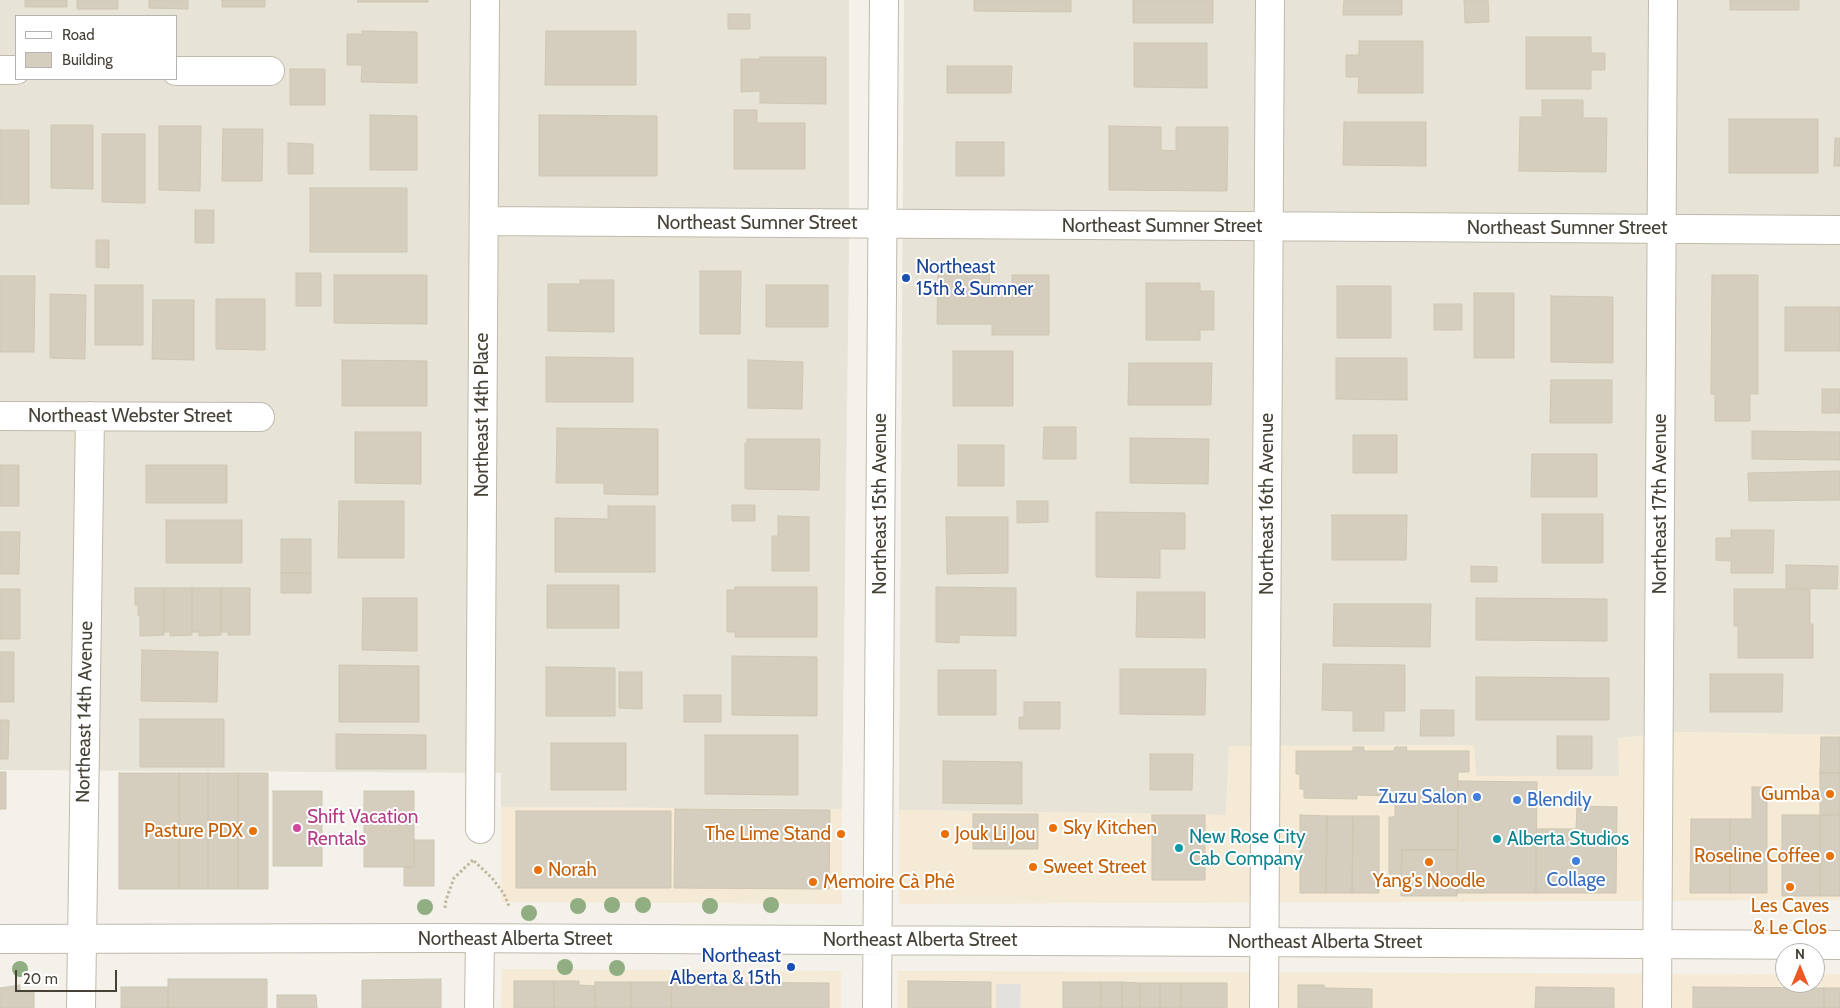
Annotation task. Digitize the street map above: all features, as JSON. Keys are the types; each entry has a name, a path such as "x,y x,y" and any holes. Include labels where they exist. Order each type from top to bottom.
{"street":[{"name":"Northeast 14th Place","path":"480,829 485,0"},
{"name":"Northeast 15th Avenue","path":"877,1008 884,0"},
{"name":"Northeast 16th Avenue","path":"1264,1008 1270,0"},
{"name":"Northeast 17th Avenue","path":"1656,1008 1663,0"},
{"path":"0,70 15,70"},
{"path":"178,71 270,71"},
{"name":"Northeast Sumner Street","path":"484,221 1840,230"},
{"name":"Northeast Webster Street","path":"0,416 260,416"},
{"name":"Northeast 14th Avenue","path":"81,1008 90,416"},
{"path":"479,1008 480,938"},
{"name":"Northeast Alberta Street","path":"0,940 514,938 1840,945"}],"path":[{"path":"442,938 446,900 454,878 474,861 488,873 504,894 512,916 514,938"}],"shaded area":[{"path":"0,0 849,0 849,251 842,809 501,807 501,773 0,770"},
{"path":"904,0 1840,0 1840,735 1678,732 1618,738 1620,776 1476,776 1474,745 1229,747 1226,815 899,810"},
{"path":"1678,732 1840,735 1840,900 899,904 899,810 1226,815 1229,746 1474,745 1476,776 1619,776 1618,738"},
{"path":"501,807 842,809 842,904 501,902"},
{"path":"502,969 841,971 841,1008 501,1008"},
{"path":"897,971 1775,974 1775,993 1825,993 1825,974 1840,974 1840,1008 898,1008"},
{"path":"996,984 1021,984 1020,1008 996,1008"}],"building":[{"path":"25,0 67,0 67,7 25,7"},
{"path":"77,0 118,0 118,9 77,9"},
{"path":"149,0 188,0 188,9 149,8"},
{"path":"222,0 265,0 265,7 222,7"},
{"path":"358,0 428,0 428,2 357,2"},
{"path":"974,0 1071,0 1071,12 974,11"},
{"path":"1133,0 1213,0 1213,23 1133,23"},
{"path":"1344,0 1402,0 1402,15 1343,15"},
{"path":"1464,0 1488,0 1489,22 1465,23"},
{"path":"1730,0 1799,0 1799,10 1730,10"},
{"path":"728,14 750,14 750,29 728,29"},
{"path":"362,31 417,32 417,83 361,82 362,65 347,65 347,34 362,34"},
{"path":"546,31 636,31 636,85 545,85"},
{"path":"1526,37 1591,37 1591,53 1605,53 1605,70 1591,70 1591,89 1526,89"},
{"path":"1359,41 1423,41 1423,93 1358,93 1359,77 1346,77 1346,55 1359,55"},
{"path":"1134,43 1207,43 1207,88 1134,87"},
{"path":"760,57 826,57 826,104 760,103 760,91 741,92 741,59 760,59"},
{"path":"947,66 1012,66 1011,93 947,93"},
{"path":"290,69 325,69 325,105 290,105"},
{"path":"1542,100 1583,100 1583,118 1607,118 1606,172 1519,171 1520,117 1542,117"},
{"path":"734,110 757,110 757,123 805,123 805,169 734,169"},
{"path":"370,115 417,116 417,170 370,170"},
{"path":"539,115 657,116 657,176 539,176"},
{"path":"1729,119 1818,119 1818,173 1729,173"},
{"path":"1344,122 1426,122 1426,166 1343,165"},
{"path":"51,125 93,125 93,189 51,188"},
{"path":"159,126 201,126 200,191 159,190"},
{"path":"1109,126 1161,127 1161,150 1176,151 1176,127 1228,127 1227,191 1109,190"},
{"path":"223,129 263,129 262,181 222,181"},
{"path":"0,130 29,130 29,204 0,204"},
{"path":"102,134 145,134 145,203 102,202"},
{"path":"1835,138 1840,138 1840,166 1834,166"},
{"path":"956,142 1004,142 1004,176 956,176"},
{"path":"288,143 313,144 313,174 288,174"},
{"path":"310,188 407,188 407,252 310,252"},
{"path":"195,210 214,210 214,243 195,243"},
{"path":"96,240 109,240 109,268 96,267"},
{"path":"938,268 990,268 989,285 1012,285 1012,275 1049,275 1049,335 992,335 992,324 937,324"},
{"path":"700,271 741,271 740,334 700,334"},
{"path":"296,273 321,273 321,306 296,306"},
{"path":"334,275 427,275 427,324 334,323"},
{"path":"1712,275 1758,275 1758,394 1750,394 1750,421 1715,421 1715,394 1711,394"},
{"path":"0,276 35,276 34,352 0,352"},
{"path":"580,280 614,280 614,332 548,331 548,284 580,284"},
{"path":"1146,283 1200,283 1200,291 1214,291 1214,330 1200,330 1200,340 1146,340"},
{"path":"95,285 143,285 143,345 95,345"},
{"path":"766,285 828,285 828,327 766,327"},
{"path":"1337,286 1391,286 1391,338 1337,338"},
{"path":"1474,293 1514,293 1514,358 1474,358"},
{"path":"50,294 86,295 85,359 50,358"},
{"path":"1551,296 1613,297 1613,363 1551,362"},
{"path":"216,299 265,299 265,350 216,349"},
{"path":"153,300 194,300 194,360 152,359"},
{"path":"1434,304 1462,304 1462,330 1434,330"},
{"path":"1785,307 1840,307 1840,351 1785,351"},
{"path":"953,351 1013,351 1013,406 953,406"},
{"path":"546,357 633,358 633,402 546,402"},
{"path":"1336,358 1407,358 1407,400 1336,399"},
{"path":"342,360 427,361 427,406 342,406"},
{"path":"748,360 803,362 802,409 748,408"},
{"path":"1129,363 1212,363 1211,405 1128,405"},
{"path":"1551,380 1612,380 1612,423 1550,423"},
{"path":"1822,389 1840,389 1840,413 1822,413"},
{"path":"1044,427 1076,427 1076,459 1043,459"},
{"path":"557,428 658,429 658,495 604,494 604,483 556,483"},
{"path":"1752,431 1840,432 1840,460 1752,459"},
{"path":"355,432 421,432 421,484 355,483"},
{"path":"1353,435 1397,435 1397,473 1353,473"},
{"path":"1130,438 1209,439 1208,484 1130,483"},
{"path":"747,439 820,439 819,490 745,488 745,443 747,443"},
{"path":"958,445 1004,445 1004,486 958,486"},
{"path":"1532,454 1597,454 1597,497 1531,497"},
{"path":"0,465 19,465 19,506 0,506"},
{"path":"146,465 227,465 227,503 146,503"},
{"path":"1840,471 1840,500 1749,501 1748,473"},
{"path":"339,501 404,501 404,558 338,558"},
{"path":"1017,501 1048,501 1048,522 1017,523"},
{"path":"732,505 755,505 755,521 732,521"},
{"path":"608,506 655,506 655,572 555,572 555,518 608,519"},
{"path":"1096,512 1185,513 1185,549 1160,549 1160,578 1096,577"},
{"path":"1542,514 1603,514 1603,563 1542,563"},
{"path":"1332,515 1407,515 1406,560 1332,560"},
{"path":"778,516 809,517 809,571 772,571 772,536 778,536"},
{"path":"946,517 1008,517 1008,573 947,574"},
{"path":"166,520 242,520 242,563 166,563"},
{"path":"1731,530 1774,530 1773,573 1731,573 1731,561 1716,560 1716,538 1731,538"},
{"path":"0,532 20,532 19,574 0,574"},
{"path":"281,539 311,539 311,573 281,573"},
{"path":"1786,565 1838,566 1837,589 1786,588"},
{"path":"1471,566 1497,567 1497,582 1471,582"},
{"path":"281,573 311,573 311,593 281,593"},
{"path":"547,585 619,585 619,628 547,628"},
{"path":"735,587 817,587 817,637 735,637 735,632 727,632 727,590 735,590"},
{"path":"936,587 1016,588 1016,636 959,635 959,643 936,642"},
{"path":"135,588 164,588 164,635 140,636 140,615 138,616 138,605 135,605"},
{"path":"164,588 192,588 192,635 170,636 170,632 164,632"},
{"path":"192,588 221,588 221,635 199,636 199,632 192,632"},
{"path":"221,588 250,588 250,635 228,635 228,632 221,632"},
{"path":"0,589 20,589 20,639 0,639"},
{"path":"1734,589 1810,589 1810,624 1813,624 1813,658 1738,658 1738,626 1734,626"},
{"path":"1137,592 1205,592 1205,638 1136,637"},
{"path":"363,598 417,598 417,651 362,650"},
{"path":"1476,598 1607,599 1607,641 1476,640"},
{"path":"1334,604 1431,604 1430,647 1333,646"},
{"path":"142,650 218,652 217,702 141,701"},
{"path":"0,652 14,652 14,702 0,702"},
{"path":"732,656 817,657 817,716 732,715"},
{"path":"1323,664 1405,665 1405,711 1384,711 1384,731 1353,731 1353,711 1322,710"},
{"path":"339,665 419,666 419,722 339,722"},
{"path":"546,667 615,668 615,716 546,716"},
{"path":"1120,669 1206,669 1205,715 1120,714"},
{"path":"938,670 996,670 996,715 938,715"},
{"path":"619,672 642,672 642,709 619,708"},
{"path":"1710,674 1783,674 1782,712 1710,712"},
{"path":"1476,677 1609,678 1609,720 1476,720"},
{"path":"684,695 721,695 721,722 684,722"},
{"path":"1024,702 1060,702 1060,729 1019,729 1019,717 1024,717"},
{"path":"1421,710 1454,710 1454,736 1420,736"},
{"path":"140,719 224,719 224,767 140,767"},
{"path":"0,720 9,720 8,759 0,759"},
{"path":"336,734 426,735 426,769 336,769"},
{"path":"705,735 798,735 798,795 705,794"},
{"path":"1557,736 1592,736 1592,769 1557,769"},
{"path":"1821,737 1840,737 1840,773 1820,773"},
{"path":"551,743 626,743 626,790 551,790"},
{"path":"1353,747 1364,747 1364,751 1394,751 1395,747 1407,747 1406,751 1469,751 1469,772 1458,772 1458,850 1402,850 1401,874 1389,874 1389,817 1395,817 1395,796 1357,795 1357,799 1304,798 1304,789 1300,789 1300,774 1296,774 1296,751 1353,751"},
{"path":"1150,754 1193,754 1192,790 1150,790"},
{"path":"943,761 1022,762 1022,804 943,803"},
{"path":"0,772 6,772 6,809 0,809"},
{"path":"119,773 179,773 179,889 119,889"},
{"path":"179,773 208,773 208,889 179,889"},
{"path":"208,773 238,773 238,889 208,889"},
{"name":"Pasture PDX","path":"238,773 268,773 268,889 238,889"},
{"name":"Gumba","path":"1820,773 1840,773 1840,815 1820,815"},
{"name":"Alberta Studios","path":"1458,781 1537,782 1536,893 1457,893"},
{"path":"1752,787 1767,787 1767,893 1730,893 1730,819 1752,819"},
{"name":"Shift Vacation Rentals","path":"273,791 322,791 322,866 273,866"},
{"path":"364,791 414,791 414,867 364,867"},
{"name":"Collage","path":"1577,806 1617,807 1616,893 1536,893 1536,829 1576,829"},
{"path":"675,809 830,810 829,889 674,888"},
{"path":"516,811 671,811 671,888 516,888"},
{"path":"973,814 1038,814 1038,849 973,849"},
{"name":"New Rose City Cab Company","path":"1152,815 1205,815 1205,880 1152,880"},
{"path":"1300,815 1327,816 1326,893 1300,893"},
{"path":"1782,815 1820,815 1820,896 1782,896"},
{"name":"Roseline Coffee","path":"1820,815 1840,815 1840,896 1820,896"},
{"path":"1327,816 1353,816 1352,893 1326,893"},
{"path":"1353,816 1379,816 1379,893 1352,893"},
{"path":"1691,819 1730,819 1730,893 1690,893"},
{"path":"414,840 434,840 434,886 404,886 404,867 414,867"},
{"name":"Yang's Noodle","path":"1402,850 1458,850 1457,896 1401,896"},
{"path":"168,979 267,979 267,1008 168,1008"},
{"path":"441,979 441,1008 362,1008 362,980"},
{"path":"514,981 554,981 554,1008 514,1008"},
{"path":"554,981 579,981 579,985 595,986 595,1008 554,1008"},
{"path":"908,981 991,982 991,1008 908,1008"},
{"path":"595,982 631,982 631,1008 595,1008"},
{"path":"631,982 672,982 671,1008 631,1008"},
{"path":"672,982 829,983 829,1008 671,1008"},
{"path":"1063,982 1101,982 1101,1008 1063,1008"},
{"path":"1101,982 1122,982 1122,1008 1101,1008"},
{"path":"1122,982 1140,983 1140,1008 1122,1008"},
{"path":"1140,983 1160,983 1160,1008 1140,1008"},
{"path":"1160,983 1181,983 1181,1008 1160,1008"},
{"path":"1181,983 1227,983 1227,1008 1181,1008"},
{"path":"20,985 20,992 34,992 34,1008 0,1008 0,988"},
{"path":"1298,985 1324,985 1324,988 1372,989 1372,1008 1298,1008"},
{"path":"121,987 168,987 168,1008 121,1008"},
{"path":"1536,987 1614,988 1614,1008 1535,1008"},
{"path":"1693,987 1775,988 1775,993 1824,993 1824,1008 1693,1008"},
{"path":"1825,988 1840,988 1840,1008 1824,1008"},
{"path":"277,995 316,995 317,1008 277,1008"}],"place":[{"name":"Northeast 15th & Sumner","path":"906,278"},
{"name":"Gumba","path":"1830,794"},
{"name":"Zuzu Salon","path":"1477,797"},
{"name":"Blendily","path":"1517,800"},
{"name":"Shift Vacation Rentals","path":"297,828"},
{"name":"Sky Kitchen","path":"1053,828"},
{"name":"Pasture PDX","path":"253,831"},
{"name":"The Lime Stand","path":"841,834"},
{"name":"Jouk Li Jou","path":"945,834"},
{"name":"Alberta Studios","path":"1497,839"},
{"name":"New Rose City Cab Company","path":"1179,848"},
{"name":"Roseline Coffee","path":"1830,856"},
{"name":"Collage","path":"1576,861"},
{"name":"Yang's Noodle","path":"1429,862"},
{"name":"Sweet Street","path":"1033,867"},
{"name":"Norah","path":"538,870"},
{"name":"Memoire Cà Phê","path":"813,882"},
{"name":"Les Caves & Le Clos","path":"1790,887"},
{"name":"Northeast Alberta & 15th","path":"791,967"}]}
